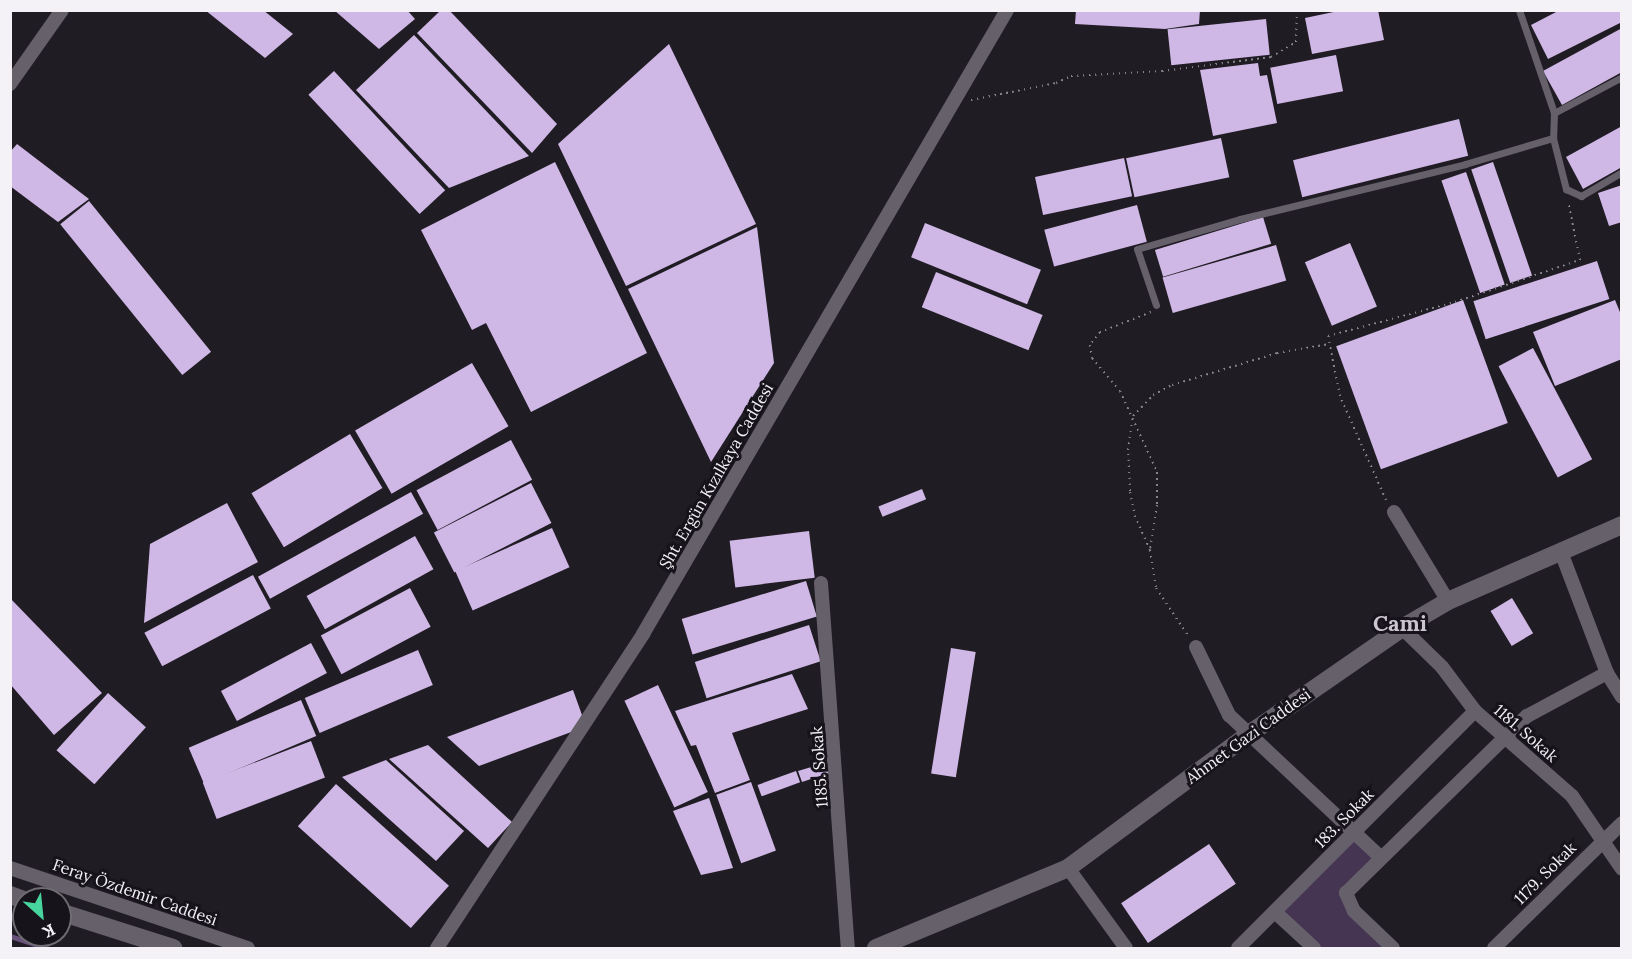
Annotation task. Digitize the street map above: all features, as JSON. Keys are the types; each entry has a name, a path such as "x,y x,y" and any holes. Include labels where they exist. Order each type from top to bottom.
{"street":[{"path":"10,84 62,10"},
{"name":"Şht. Ergün Kızılkaya Caddesi","path":"437,948 643,634 1007,10"},
{"path":"1394,512 1448,601"},
{"name":"Ahmet Gazi Caddesi","path":"876,948 1068,868 1252,732 1402,628 1448,601 1622,525"},
{"path":"1561,552 1607,673 1622,697"},
{"name":"1185. Sokak","path":"821,583 848,948"},
{"name":"1181. Sokak","path":"1402,628 1443,667 1475,711 1572,796 1600,841 1622,869"},
{"path":"1196,647 1229,715 1252,732 1380,857"},
{"path":"1393,948 1354,911 1346,893 1380,857 1527,716 1607,673"},
{"name":"183. Sokak","path":"1238,948 1475,711"},
{"name":"1179. Sokak","path":"1494,948 1600,841 1622,823"},
{"name":"Feray Özdemir Caddesi","path":"10,868 248,948"},
{"path":"1068,868 1126,948"},
{"path":"1275,912 1314,948"},
{"path":"72,916 173,948"}],"lane":[{"path":"1519,10 1554,114 1553,138 1566,189 1581,196 1622,172"},
{"path":"1554,114 1622,77"},
{"path":"1156,305 1137,249 1240,219 1466,164 1553,138"}],"path":[{"path":"954,101 1003,96 1071,75 1162,71 1271,57 1296,42 1297,10"},
{"path":"1394,512 1380,489 1340,396 1328,336 1455,302 1580,260 1566,189"},
{"path":"1150,550 1157,505 1157,472 1120,391 1092,358 1090,345 1100,332 1148,316 1156,305"},
{"path":"1196,647 1169,613 1156,588 1150,550 1135,518 1130,491 1128,450 1133,416 1153,396 1172,385 1277,353 1329,344"}],"shaded area":[{"path":"1354,831 1380,857 1346,893 1393,948 1314,948 1275,912"}],"building":[{"path":"205,10 263,10 293,34 265,58"},
{"path":"334,10 407,10 415,19 379,49"},
{"path":"441,10 449,10 557,124 532,153 417,33"},
{"path":"1076,10 1200,10 1199,24 1165,29 1075,24"},
{"path":"1343,10 1378,10 1384,40 1312,54 1305,18"},
{"path":"1560,10 1622,10 1622,22 1548,59 1531,25"},
{"path":"1266,19 1270,55 1171,65 1168,29"},
{"path":"1622,28 1622,72 1562,105 1543,71"},
{"path":"414,35 529,156 449,188 356,90"},
{"path":"669,44 756,224 626,286 558,144"},
{"path":"1336,55 1343,91 1277,104 1270,68"},
{"path":"1258,63 1260,76 1267,75 1277,123 1213,136 1200,70"},
{"path":"334,71 445,190 420,214 308,95"},
{"path":"1459,119 1468,156 1302,197 1293,160"},
{"path":"1622,126 1622,167 1583,189 1566,157"},
{"path":"1221,138 1229,177 1134,197 1126,158"},
{"path":"17,144 89,199 58,222 10,186 10,152"},
{"path":"1124,158 1132,196 1043,215 1035,177"},
{"path":"555,162 647,353 531,412 486,323 472,330 421,230"},
{"path":"1493,162 1532,275 1510,283 1471,169"},
{"path":"1466,172 1505,285 1480,293 1441,180"},
{"path":"1622,185 1622,222 1609,226 1598,193"},
{"path":"89,201 211,352 182,375 60,224"},
{"path":"1137,205 1147,242 1054,267 1044,230"},
{"path":"1263,217 1271,244 1163,277 1155,250"},
{"path":"925,223 1041,270 1027,304 911,257"},
{"path":"757,227 774,363 711,462 628,289"},
{"path":"1350,243 1377,307 1332,326 1305,262"},
{"path":"1276,245 1286,281 1173,313 1163,278"},
{"path":"1597,261 1609,299 1486,339 1473,301"},
{"path":"936,272 1043,315 1028,350 922,307"},
{"path":"1463,300 1508,423 1381,469 1336,346"},
{"path":"1615,300 1622,317 1622,359 1555,386 1533,332"},
{"path":"1533,348 1592,459 1558,478 1499,366"},
{"path":"472,363 508,426 392,494 355,430"},
{"path":"350,434 382,488 284,547 251,493"},
{"path":"511,440 532,480 438,530 417,490"},
{"path":"531,483 551,523 454,573 434,532"},
{"path":"922,489 926,499 883,517 878,507"},
{"path":"411,492 423,514 270,599 258,577"},
{"path":"227,503 258,562 144,623 150,544"},
{"path":"552,528 569,567 473,610 455,571"},
{"path":"809,531 815,578 735,587 730,541"},
{"path":"415,536 433,569 325,629 307,596"},
{"path":"253,575 271,609 162,666 144,633"},
{"path":"806,581 817,616 692,654 682,619"},
{"path":"410,588 431,627 341,674 321,635"},
{"path":"10,598 102,693 54,735 10,684"},
{"path":"1512,598 1533,633 1512,646 1491,611"},
{"path":"809,625 821,661 707,698 695,662"},
{"path":"311,643 327,673 237,721 221,691"},
{"path":"951,648 976,652 956,777 931,773"},
{"path":"418,650 433,685 320,733 305,698"},
{"path":"792,674 808,709 732,733 750,780 715,793 696,745 691,746 675,711"},
{"path":"658,685 708,792 674,808 624,701"},
{"path":"573,690 582,715 574,731 479,766 447,737"},
{"path":"108,693 146,727 94,784 56,750"},
{"path":"301,700 316,736 204,784 189,748"},
{"path":"311,741 325,777 217,819 203,783"},
{"path":"428,745 512,822 488,848 389,759"},
{"path":"386,760 464,831 436,861 342,777"},
{"path":"828,762 829,773 802,782 798,771"},
{"path":"796,771 800,782 762,796 757,785"},
{"path":"751,782 776,851 741,863 716,795"},
{"path":"336,784 449,886 411,928 298,826"},
{"path":"709,798 733,868 701,875 673,811"},
{"path":"1209,844 1236,884 1148,943 1121,903"}],"waterway":[{"path":"10,936 48,948"}],"district":[{"name":"Cami","path":"1400,624"}]}
